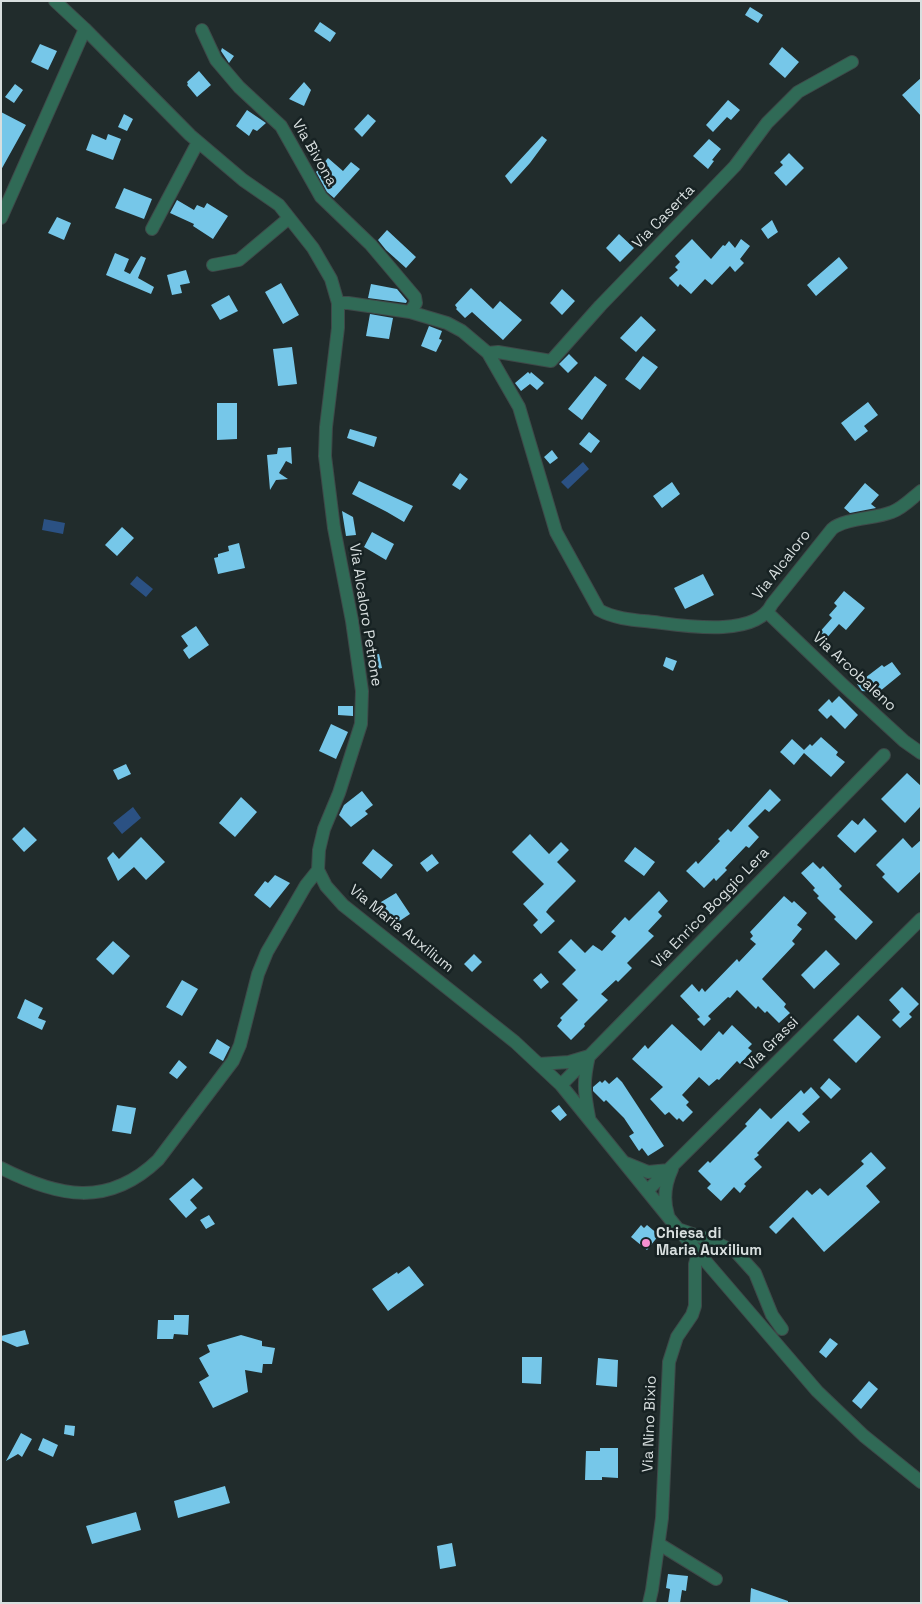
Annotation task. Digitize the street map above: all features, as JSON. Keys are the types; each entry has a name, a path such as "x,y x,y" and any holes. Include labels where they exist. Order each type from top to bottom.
{"street":[{"name":"Via Alcaloro Petrone","path":"55,1 198,142 242,180 279,204 313,248 331,279 338,303 338,328 326,426 325,456 334,528 352,621 362,691 361,724 339,793 324,829 319,850 318,870"},
{"path":"1,218 85,29"},
{"name":"Via Bivona","path":"202,30 216,60 239,87 281,126 321,197 371,245 415,297 416,303 410,312"},
{"name":"Via Caserta","path":"488,353 498,352 551,361 600,306 735,166 767,124 798,92 852,62"},
{"path":"152,229 198,142"},
{"path":"213,265 239,260 289,218"},
{"name":"Via Alcaloro","path":"338,303 410,312 447,323 462,331 488,353 519,407 556,532 599,610 606,614 619,618 692,627 744,624 756,620 768,612 772,604 838,523 892,512 921,491"},
{"name":"Via Arcobaleno","path":"768,612 848,690 904,741 921,753"},
{"name":"Via Enrico Boggio Lera","path":"561,1085 884,755"},
{"path":"1,1168 40,1186 82,1194 99,1193 136,1178 158,1160 233,1061 240,1044 258,974 267,952 306,885 318,870"},
{"name":"Via Maria Auxilium","path":"318,870 326,886 343,905 515,1042 561,1085 698,1253 817,1391 842,1416 921,1482"},
{"name":"Via Grassi","path":"647,1191 921,919"},
{"path":"539,1064 569,1062 589,1056"},
{"path":"589,1056 584,1077 584,1092 589,1120"},
{"path":"624,1162 648,1172 671,1167 664,1203 668,1217"},
{"path":"678,1229 710,1240 736,1252 755,1273 772,1315 782,1329"},
{"name":"Via Nino Bixio","path":"649,1603 662,1518 669,1362 676,1337 692,1315 695,1306 695,1264 698,1253"},
{"path":"659,1544 716,1579"}],"water":[{"path":"583,462 589,469 568,489 561,482"},
{"path":"44,519 65,523 63,534 42,530"},
{"path":"137,576 153,589 146,597 130,584"},
{"path":"133,807 141,818 122,834 113,823"}],"building":[{"path":"750,7 763,15 758,23 745,15"},
{"path":"320,22 336,33 330,42 314,31"},
{"path":"40,44 57,51 48,70 31,62"},
{"path":"782,47 799,62 785,78 769,64"},
{"path":"222,48 234,56 229,63 221,51"},
{"path":"199,71 211,85 197,97 187,85 187,82"},
{"path":"921,78 921,116 902,95"},
{"path":"304,82 311,90 304,106 289,99"},
{"path":"15,84 23,90 14,103 5,97"},
{"path":"728,100 740,110 731,120 727,117 713,132 706,125"},
{"path":"247,110 266,123 257,131 253,129 249,136 236,126"},
{"path":"1,112 26,125 1,170"},
{"path":"124,114 133,119 127,131 118,127"},
{"path":"368,114 376,121 362,137 354,129"},
{"path":"92,134 106,140 108,134 121,139 113,160 86,150"},
{"path":"542,136 547,140 511,184 505,176"},
{"path":"709,139 721,149 712,160 714,161 708,169 693,156"},
{"path":"789,153 804,168 786,186 774,173 783,165 780,162"},
{"path":"328,158 343,171 351,162 360,169 334,198 327,192 316,172"},
{"path":"124,188 152,199 144,219 115,208"},
{"path":"177,200 194,210 197,205 204,208 207,203 228,216 213,239 193,226 194,224 170,213"},
{"path":"57,217 71,223 64,240 48,233"},
{"path":"772,220 778,232 768,239 761,229"},
{"path":"387,230 416,257 406,268 378,240"},
{"path":"619,234 634,248 620,262 606,248"},
{"path":"692,239 711,259 729,241 735,248 741,239 750,246 740,259 744,263 735,272 730,266 712,285 705,279 691,294 680,284 678,287 669,278 678,270 675,267 680,262 675,256"},
{"path":"115,253 129,259 124,271 130,274 141,256 146,258 138,278 154,287 151,294 106,275"},
{"path":"839,257 848,268 816,296 807,285"},
{"path":"186,270 190,283 180,285 182,293 172,295 167,275"},
{"path":"281,283 299,315 283,324 265,292"},
{"path":"371,284 397,289 407,301 406,303 368,298"},
{"path":"471,288 493,309 500,301 522,320 503,340 472,312 465,318 456,309 455,305"},
{"path":"562,289 575,301 562,315 550,303"},
{"path":"229,295 238,311 220,320 211,305"},
{"path":"370,314 393,318 389,339 366,336"},
{"path":"641,316 656,330 636,352 620,338"},
{"path":"429,326 442,331 439,339 442,340 436,352 421,346"},
{"path":"292,347 297,384 278,386 273,349"},
{"path":"569,354 578,363 568,373 559,364"},
{"path":"643,356 658,367 640,390 625,379"},
{"path":"528,372 530,374 531,372 544,383 537,390 530,384 521,391 515,383"},
{"path":"595,376 607,385 582,420 568,409"},
{"path":"868,402 878,415 864,426 868,431 855,441 841,423"},
{"path":"217,403 237,403 237,439 217,440"},
{"path":"350,429 377,437 374,447 347,438"},
{"path":"589,432 600,441 591,453 579,444"},
{"path":"291,447 292,464 286,461 279,473 288,479 276,480 270,490 267,455 277,454 278,448"},
{"path":"552,450 558,458 550,464 544,457"},
{"path":"460,473 468,479 460,490 452,485"},
{"path":"359,481 413,506 404,522 352,494"},
{"path":"672,482 680,494 662,508 653,496"},
{"path":"865,483 879,495 871,504 876,508 850,513 844,508"},
{"path":"342,511 353,517 356,535 346,536"},
{"path":"122,527 134,538 117,556 105,545"},
{"path":"372,532 394,544 386,560 364,547"},
{"path":"239,543 245,568 218,574 214,558 218,557 218,554 229,551 228,546"},
{"path":"703,574 714,595 685,609 674,588"},
{"path":"844,591 865,608 846,630 839,624 825,640 818,634 832,618 829,615 837,606 834,603"},
{"path":"196,626 209,645 189,659 183,650 188,646 181,636"},
{"path":"379,654 382,668 372,670 369,656"},
{"path":"666,657 677,661 673,671 663,666"},
{"path":"892,662 901,674 874,696 872,692 862,691 857,684 882,665 884,667"},
{"path":"839,696 858,715 845,729 831,715 827,719 818,710 829,699 832,703"},
{"path":"338,706 353,706 353,716 338,715"},
{"path":"331,724 348,732 336,759 319,751"},
{"path":"821,737 838,752 836,755 845,762 831,777 804,753 794,765 780,752 792,739 804,750 810,744 812,746"},
{"path":"126,764 131,774 118,780 113,770"},
{"path":"907,773 921,786 921,806 905,823 881,799"},
{"path":"770,789 781,800 769,812 765,809 748,826 759,837 749,848 746,846 725,868 727,870 716,881 714,878 704,888 686,871 696,861 698,864 720,841 718,839 728,829 731,832"},
{"path":"362,791 373,805 365,811 368,814 351,827 339,815 344,805"},
{"path":"241,797 257,812 235,837 219,823"},
{"path":"864,818 877,831 855,853 837,836 852,820 858,825"},
{"path":"24,827 37,840 24,852 12,839"},
{"path":"530,834 549,854 561,842 569,850 557,862 576,881 546,912 555,921 541,934 533,925 538,920 523,904 544,884 512,852"},
{"path":"141,837 165,862 146,880 134,867 118,881 107,858 113,852 119,859"},
{"path":"903,838 912,848 921,840 921,871 898,893 882,877 885,874 876,865"},
{"path":"635,847 655,862 644,876 624,861"},
{"path":"373,849 393,865 381,879 362,863"},
{"path":"432,854 439,863 427,872 420,863"},
{"path":"813,862 820,869 823,866 842,886 839,889 873,922 856,940 834,919 836,917 817,898 819,896 813,890 815,888 801,873"},
{"path":"275,875 290,883 270,908 254,895 265,881 268,883"},
{"path":"659,891 668,901 658,912 662,916 648,931 654,936 627,963 632,968 618,982 616,980 601,994 608,1000 571,1040 557,1026 562,1020 560,1018 578,1000 562,984 576,970 558,952 571,939 585,953 593,945 602,951 616,936 611,932 625,917 629,921"},
{"path":"396,893 410,914 395,924 381,902"},
{"path":"784,896 792,903 794,901 807,913 797,925 802,929 792,941 795,944 762,979 786,1004 784,1007 790,1013 779,1023 767,1011 765,1013 758,1006 756,1009 737,990 708,1016 711,1019 704,1026 697,1019 700,1017 680,996 692,984 699,992 702,988 705,992 737,959 739,962 756,944 750,939 753,936 750,932"},
{"path":"113,941 130,956 113,975 96,959"},
{"path":"826,950 840,964 814,989 801,975"},
{"path":"474,954 482,962 472,972 464,964"},
{"path":"541,973 549,982 541,989 533,980"},
{"path":"182,980 198,989 182,1016 166,1007"},
{"path":"902,987 919,1004 909,1014 912,1017 900,1028 892,1020 900,1012 889,1000"},
{"path":"25,999 43,1008 38,1018 46,1021 42,1030 17,1018"},
{"path":"858,1015 881,1037 856,1063 833,1040"},
{"path":"672,1024 701,1051 719,1031 723,1035 732,1025 752,1044 748,1048 752,1051 740,1064 737,1061 719,1080 717,1079 709,1086 699,1077 682,1095 689,1102 686,1105 693,1112 683,1122 679,1118 677,1120 669,1112 665,1115 650,1099 663,1087 632,1059 645,1045 648,1049"},
{"path":"217,1039 230,1047 223,1061 209,1053"},
{"path":"179,1060 187,1067 177,1079 169,1073"},
{"path":"617,1077 664,1146 648,1156 642,1148 639,1151 629,1136 634,1133 624,1118 606,1100 604,1102 593,1091 593,1087 600,1081 602,1083 605,1080 609,1084"},
{"path":"829,1078 841,1089 831,1099 820,1088"},
{"path":"811,1087 820,1097 802,1114 810,1122 799,1132 788,1121 757,1153 759,1155 754,1159 762,1167 744,1184 746,1186 740,1193 734,1187 721,1201 707,1188 711,1184 698,1171 708,1161 710,1163 747,1126 745,1124 760,1108 771,1119 801,1090 804,1094"},
{"path":"117,1105 136,1108 131,1134 112,1131"},
{"path":"559,1105 567,1115 560,1121 551,1111"},
{"path":"871,1152 886,1168 866,1186 880,1202 824,1252 793,1217 776,1234 769,1227 807,1190 812,1195 820,1188 828,1196 864,1164 861,1161"},
{"path":"193,1178 203,1188 190,1200 197,1208 186,1218 169,1199"},
{"path":"209,1215 215,1224 206,1229 200,1220"},
{"name":"Chiesa di Maria Auxilium","path":"641,1225 644,1228 647,1225 659,1235 647,1250 631,1237"},
{"path":"409,1266 424,1285 388,1311 372,1289"},
{"path":"174,1315 189,1315 188,1335 174,1334 173,1339 157,1339 158,1320 174,1320"},
{"path":"25,1330 29,1344 17,1347 1,1340 1,1336"},
{"path":"241,1335 262,1341 262,1346 275,1348 272,1364 263,1364 262,1373 245,1370 248,1392 213,1408 199,1382 209,1376 199,1358 210,1352 207,1345"},
{"path":"830,1338 838,1344 826,1358 819,1352"},
{"path":"522,1357 542,1357 541,1384 522,1383"},
{"path":"598,1358 618,1360 617,1387 596,1385"},
{"path":"869,1381 878,1389 861,1409 852,1401"},
{"path":"65,1425 75,1426 74,1436 64,1434"},
{"path":"21,1433 32,1439 22,1457 18,1454 6,1461"},
{"path":"43,1438 58,1445 53,1457 38,1450"},
{"path":"600,1448 618,1448 618,1478 602,1477 602,1480 585,1480 586,1451 600,1451"},
{"path":"225,1486 230,1503 178,1518 174,1501"},
{"path":"136,1512 141,1530 92,1544 86,1526"},
{"path":"452,1543 456,1566 440,1569 437,1546"},
{"path":"668,1574 688,1576 686,1591 682,1590 680,1603 668,1603 670,1589 666,1588"},
{"path":"751,1588 788,1601 788,1603 750,1603"}],"place":[{"name":"Chiesa di Maria Auxilium","path":"646,1243"}]}
